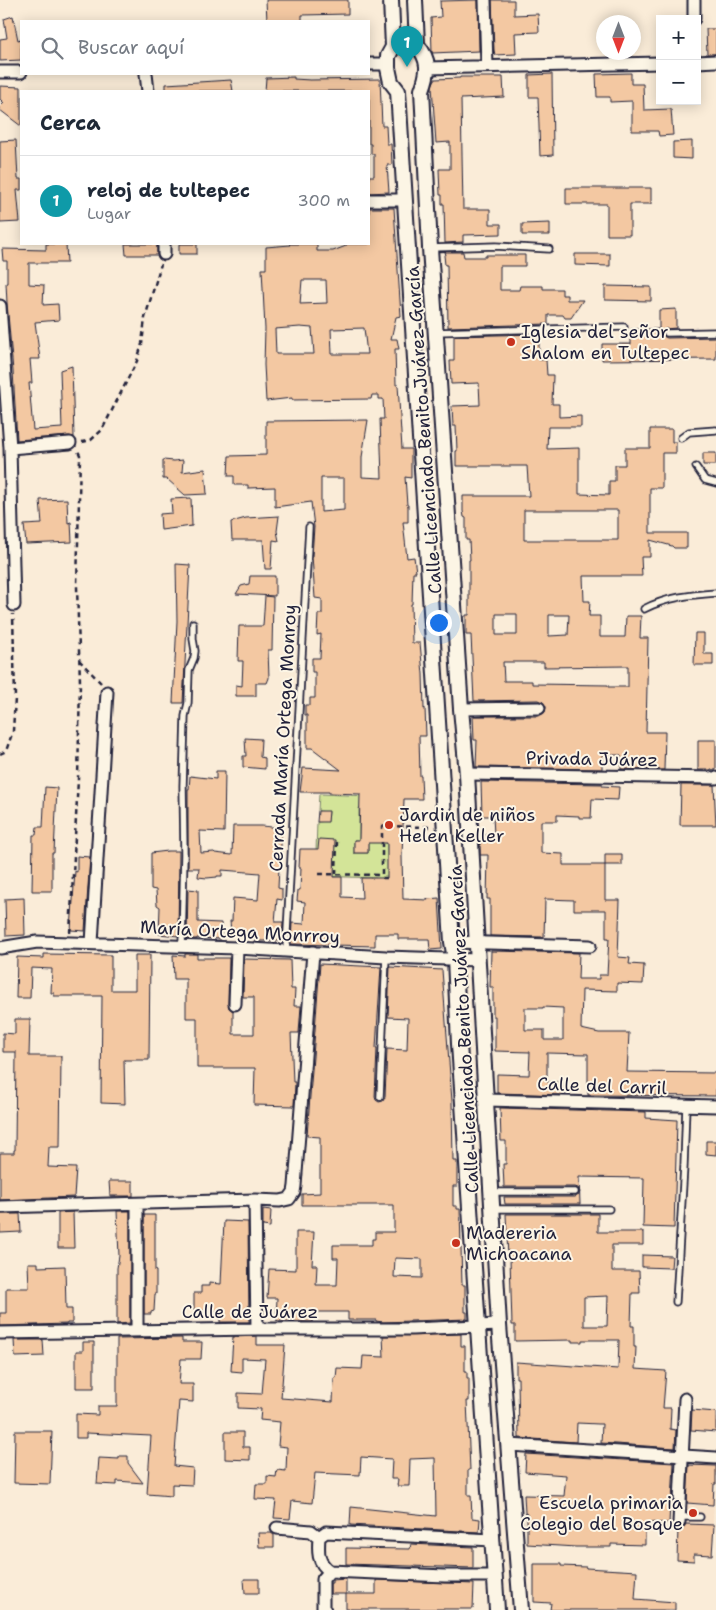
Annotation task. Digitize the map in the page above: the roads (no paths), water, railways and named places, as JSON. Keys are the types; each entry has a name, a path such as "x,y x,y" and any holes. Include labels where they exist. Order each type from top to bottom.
{"street":[{"path":"370,64 388,64 388,56 393,47 390,0"},
{"path":"415,0 417,45 425,54 427,68 656,63"},
{"path":"484,0 487,66"},
{"path":"694,0 694,15"},
{"path":"393,47 398,45 417,45"},
{"path":"701,62 716,61"},
{"name":"Calle Licenciado Benito Juárez García","path":"388,64 391,82 398,91 406,200 452,942 455,959 459,1054 498,1610"},
{"name":"Calle Licenciado Benito Juárez García","path":"427,68 422,90 430,248 478,942 499,1325 521,1610"},
{"path":"0,72 20,72"},
{"path":"146,75 148,90"},
{"path":"398,91 408,93 422,90"},
{"path":"370,200 406,200"},
{"path":"0,306 14,605"},
{"path":"421,434 443,433"},
{"path":"7,452 70,443"},
{"path":"92,943 108,692"},
{"path":"462,709 538,708"},
{"name":"Privada Juárez","path":"467,774 716,778"},
{"name":"María Ortega Monrroy","path":"0,948 37,942 92,943 286,950 386,957 478,960"},
{"path":"452,942 590,946"},
{"path":"235,1004 237,948"},
{"path":"0,1207 289,1200 294,1192 313,952"},
{"name":"Calle del Carril","path":"486,1100 716,1106"},
{"path":"255,1200 257,1329"},
{"path":"137,1204 137,1330"},
{"name":"Calle de Juárez","path":"0,1333 137,1330 412,1329 499,1325"},
{"path":"679,1519 685,1399"},
{"path":"509,1445 716,1458"},
{"path":"276,1528 311,1531 319,1537"},
{"path":"493,1540 326,1532 319,1537 318,1546 323,1567 330,1571 444,1576 495,1576"},
{"path":"320,1609 324,1579 330,1571"}],"lane":[{"path":"430,248 496,246 549,249"},
{"path":"436,332 624,327"},
{"path":"667,333 716,332"},
{"path":"681,438 689,432 716,430"},
{"path":"696,467 705,480 716,483"},
{"name":"Cerrada María Ortega Monroy","path":"286,950 309,527"},
{"path":"644,609 676,596 716,593"},
{"path":"182,946 184,854 182,786 189,670 195,650 193,623"},
{"path":"380,1097 386,957"},
{"path":"676,1302 686,1106"},
{"path":"492,1192 575,1192"},
{"path":"493,1209 609,1209"},
{"path":"679,1519 700,1517"}],"place":[{"name":"reloj de tultepec","path":"407,67"},
{"name":"Iglesia del señor Shalom en Tultepec","path":"511,342"},
{"name":"Jardin de niños Helen Keller","path":"389,825"},
{"name":"Madereria Michoacana","path":"456,1243"},
{"name":"Escuela primaria Colegio del Bosque","path":"693,1513"}]}
